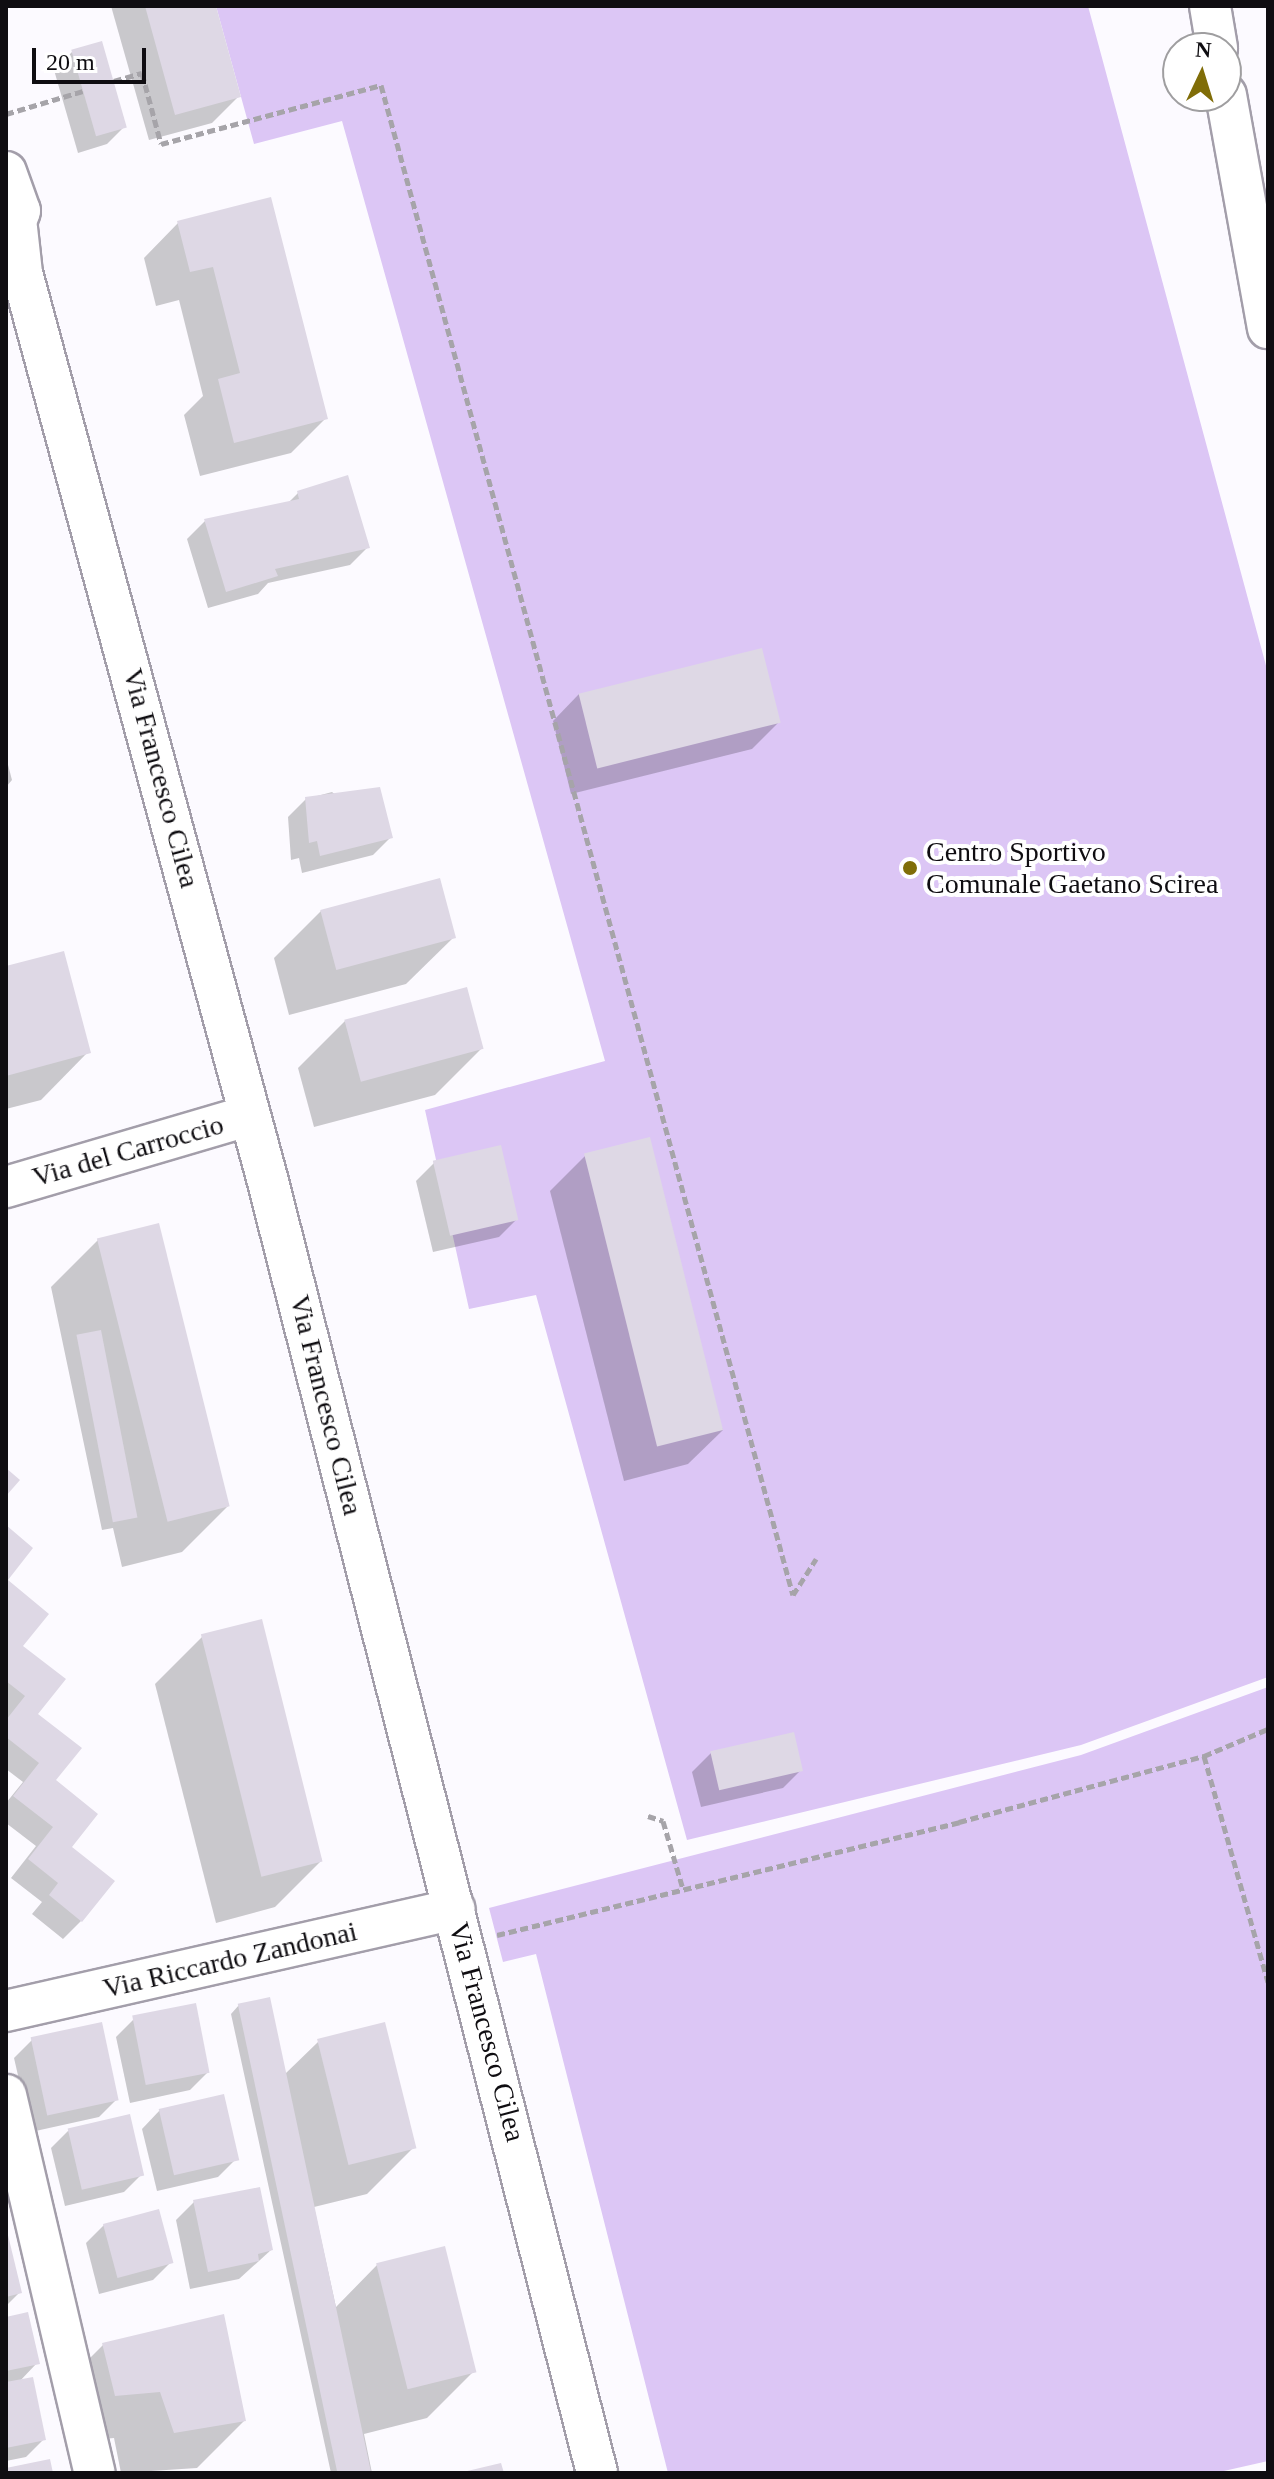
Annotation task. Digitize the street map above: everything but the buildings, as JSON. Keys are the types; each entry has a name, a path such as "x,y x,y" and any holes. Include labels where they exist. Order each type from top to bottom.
{"street":[{"path":"1210,6 1214,32"},
{"path":"1229,112 1268,328"},
{"name":"Via Francesco Cilea","path":"6,172 19,195 12,238 45,339 250,1115 460,1926 597,2473"},
{"name":"Via Francesco Cilea","path":"6,294 45,339"},
{"name":"Via del Carroccio","path":"6,1187 250,1115"},
{"name":"Via Riccardo Zandonai","path":"6,2011 460,1926"},
{"path":"6,2095 95,2473"}],"path":[{"path":"114,81 142,73 161,144 381,85 793,1595 816,1559"},
{"path":"6,114 83,91"},
{"path":"460,1926 683,1889 1204,1756 1268,1729"},
{"path":"1204,1756 1268,1982"},
{"path":"648,1816 663,1821 683,1889"}],"shaded area":[{"name":"Centro Sportivo Comunale Gaetano Scirea","path":"216,6 1088,6 1268,673 1268,1677 1081,1745 687,1840 536,1295 469,1309 425,1110 605,1061 342,121 254,144"},
{"path":"1268,1687 1268,2461 1215,2473 668,2473 536,1954 503,1962 489,1908 1081,1755"}],"place":[{"name":"Centro Sportivo Comunale Gaetano Scirea","path":"910,868"}]}
